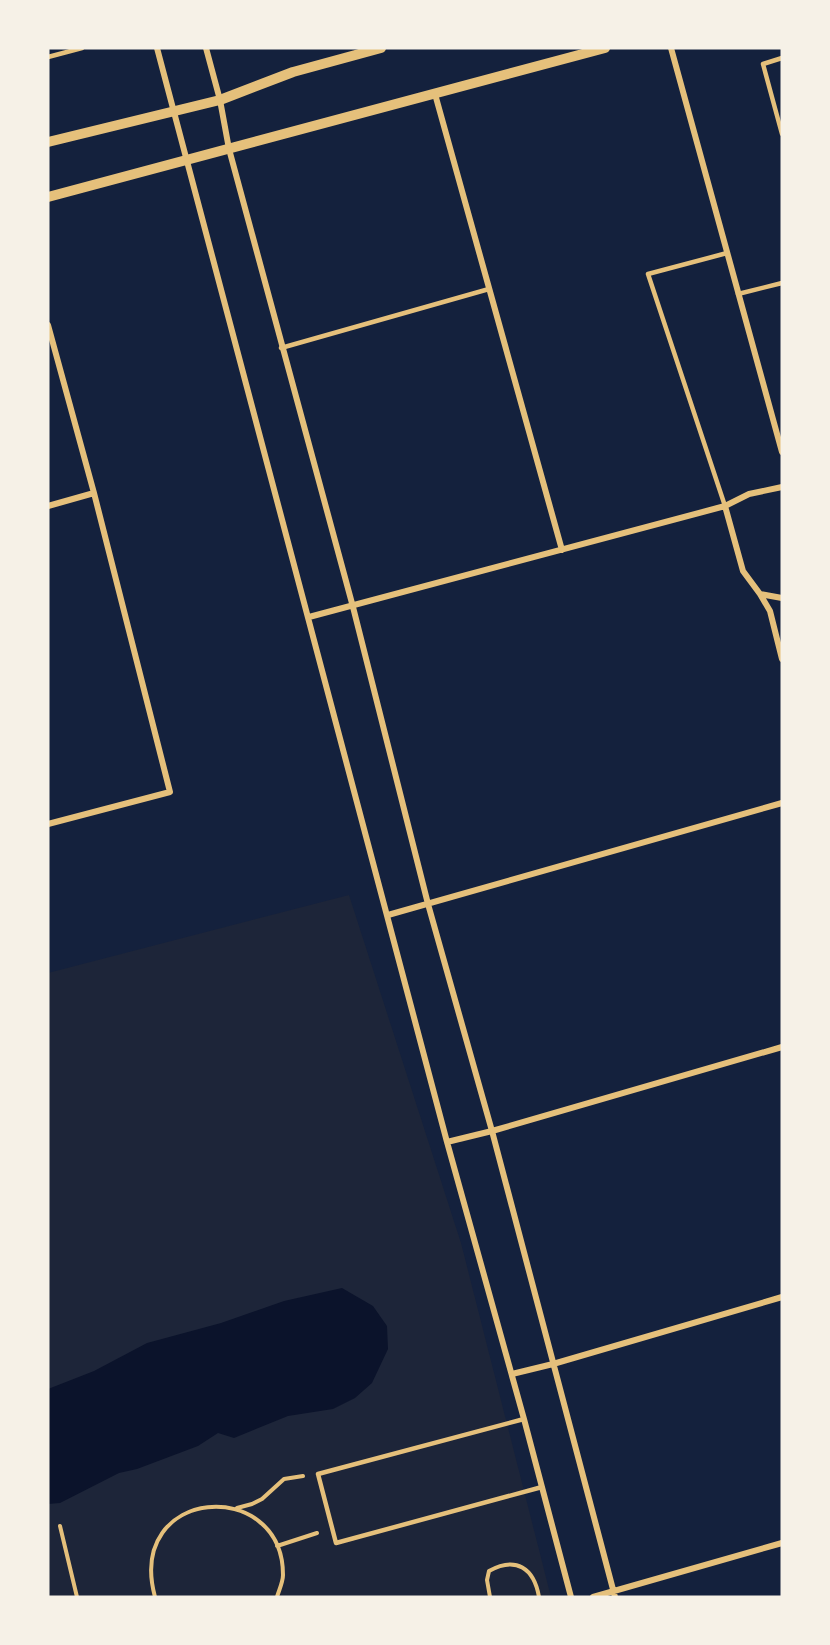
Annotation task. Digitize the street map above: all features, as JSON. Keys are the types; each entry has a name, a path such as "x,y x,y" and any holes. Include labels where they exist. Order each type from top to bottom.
{"street":[{"path":"157,48 447,1142 571,1597"},
{"path":"206,48 220,100 229,149 281,348 353,607 428,904 492,1131 615,1594"},
{"path":"48,142 220,100 293,72 381,48"},
{"path":"48,197 605,48"},
{"path":"671,48 782,452"},
{"path":"435,94 562,550"},
{"path":"48,325 94,493 170,792 48,824"},
{"path":"309,617 725,506 749,494 782,487"},
{"path":"48,506 94,493"},
{"path":"725,506 743,571 770,611 782,659"},
{"path":"760,594 782,598"},
{"path":"388,915 782,803"},
{"path":"447,1142 782,1047"},
{"path":"512,1374 782,1297"},
{"path":"593,1597 615,1594 782,1543"}],"lane":[{"path":"48,57 82,48"},
{"path":"782,58 763,64 782,134"},
{"path":"725,506 648,274 727,253"},
{"path":"738,294 782,283"},
{"path":"281,348 489,289"},
{"path":"524,1419 318,1473 332,1528 336,1543 542,1487"}],"path":[{"path":"236,1508 262,1499 284,1479 318,1473"},
{"path":"155,1597 150,1579 152,1557 159,1537 173,1521 192,1510 214,1506 236,1508 256,1518 271,1534 280,1554 283,1576 277,1597"},
{"path":"60,1526 77,1597"},
{"path":"277,1546 332,1528"},
{"path":"490,1597 487,1580 489,1571 499,1566 520,1565 527,1570 535,1582 539,1597"}],"shaded area":[{"path":"349,895 461,1243 551,1597 48,1597 48,973"},
{"path":"342,1288 373,1306 387,1326 388,1349 372,1383 355,1398 333,1409 288,1416 234,1438 218,1433 198,1446 137,1469 119,1473 60,1503 48,1504 48,1389 94,1371 147,1343 221,1323 284,1301"}]}
